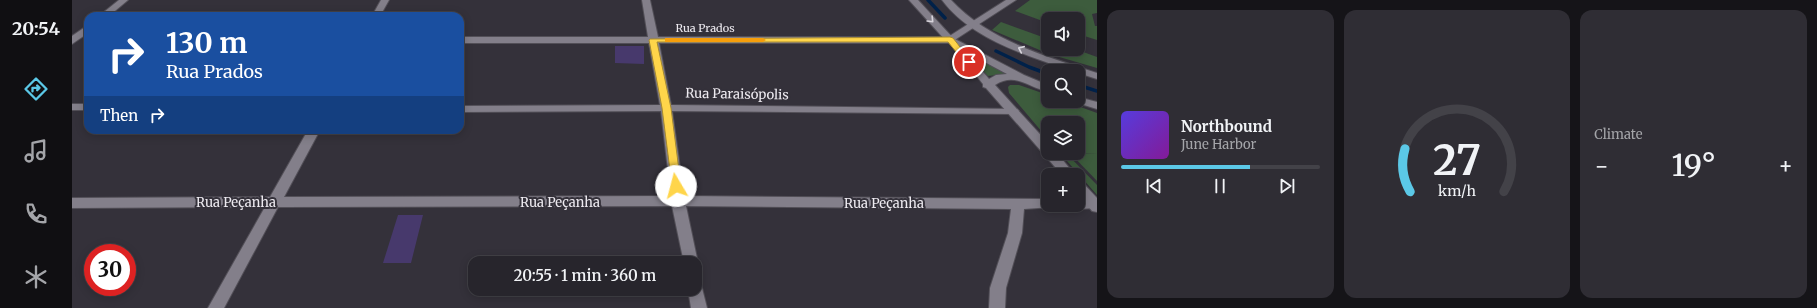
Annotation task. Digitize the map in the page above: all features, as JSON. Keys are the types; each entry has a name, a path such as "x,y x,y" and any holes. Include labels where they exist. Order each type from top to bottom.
{"street":[{"path":"108,12 124,0"},
{"path":"378,12 385,0"},
{"path":"646,0 666,108 678,201 690,256"},
{"path":"912,0 950,40 987,85 1013,111 1041,143"},
{"path":"946,0 973,25 1031,53 1097,76"},
{"path":"950,40 1012,0"},
{"path":"72,40 84,31"},
{"path":"72,40 84,40"},
{"name":"Rua Prados","path":"464,40 950,40"},
{"path":"950,40 1020,77 1041,86"},
{"path":"987,85 1000,77 1020,77"},
{"path":"1085,102 1097,106"},
{"path":"72,107 84,107"},
{"name":"Rua Paraisópolis","path":"464,109 666,108 1013,111"},
{"path":"216,308 276,202 312,134"},
{"path":"1056,160 1063,168"},
{"path":"1085,193 1096,205"},
{"name":"Rua Peçanha","path":"72,203 678,201 1041,204"},
{"path":"997,308 998,288 1015,233 1018,204"},
{"path":"1085,204 1096,205"},
{"path":"697,296 700,308"}],"green space":[{"path":"1030,0 1097,0 1097,13 1092,14 1095,26 1097,26 1097,40 1085,36 1085,12 1041,12 1041,20 1015,11"},
{"path":"1001,22 1041,36 1041,51 992,30"},
{"path":"962,48 1006,74 988,76"},
{"path":"1085,53 1097,57 1097,68 1056,56 1085,56"},
{"path":"1010,85 1019,85 1041,93 1041,108 1083,108 1097,113 1097,153 1085,153 1085,116 1041,116 1041,131 1009,93 1008,87"},
{"path":"1085,153 1097,153 1097,181 1077,160 1085,160"},
{"path":"1066,160 1073,160 1081,168 1073,168"},
{"path":"1085,173 1097,185 1097,195 1085,181"}],"building":[{"path":"615,46 644,46 644,64 615,63"},
{"path":"398,215 423,215 411,263 383,263"}],"waterway":[{"path":"928,0 945,18"},
{"path":"996,51 1041,71"},
{"path":"1085,87 1097,91"}],"slow traffic":[{"path":"668,40 763,40"}],"route":[{"path":"676,186 666,108 653,40 950,40 969,62"}]}
